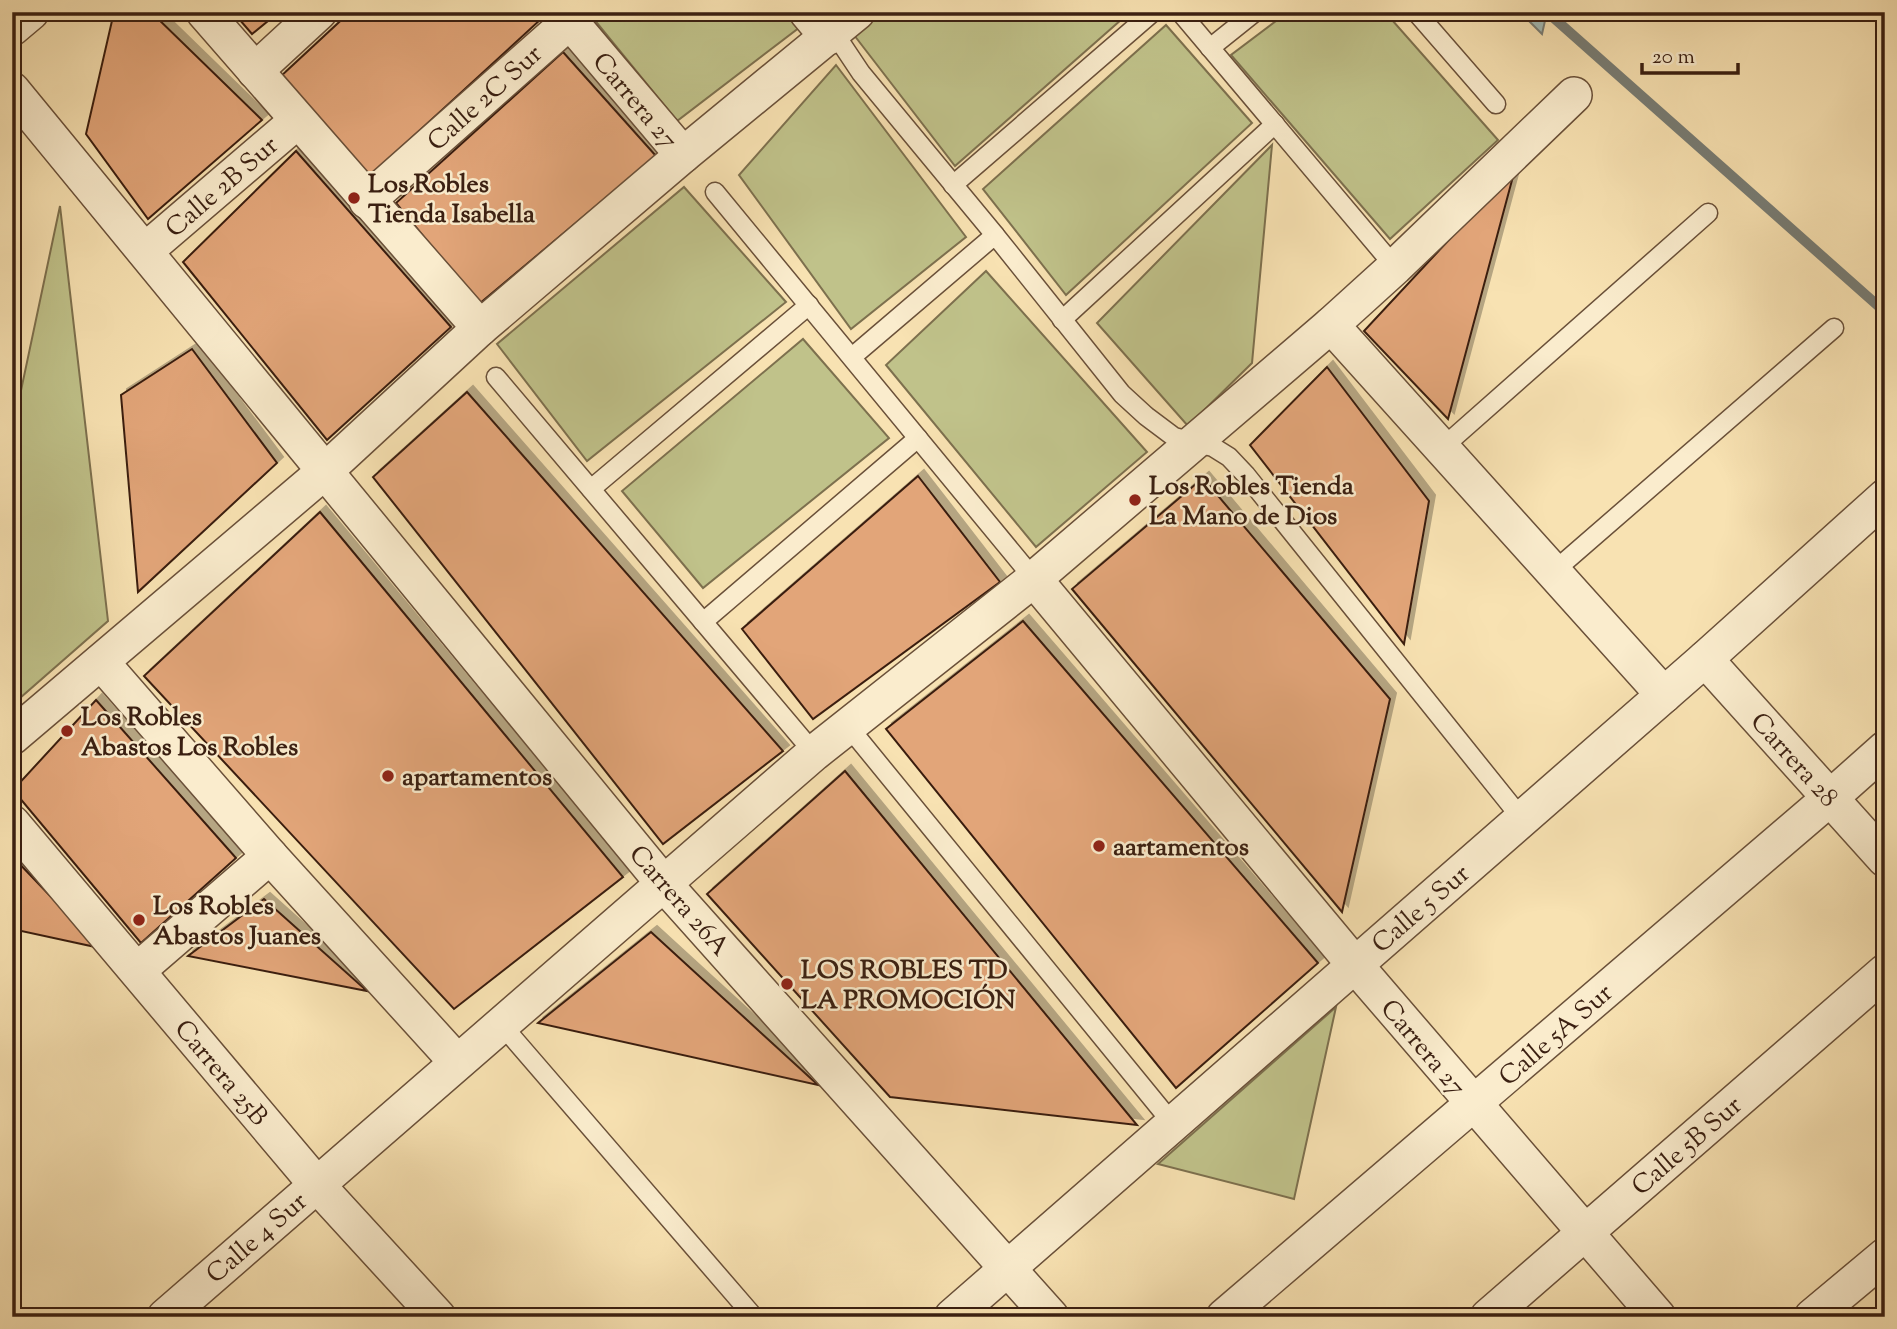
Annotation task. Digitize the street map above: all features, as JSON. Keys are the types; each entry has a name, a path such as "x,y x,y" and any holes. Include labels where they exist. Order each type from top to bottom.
{"street":[{"path":"12,28 31,12"},
{"path":"204,12 480,328"},
{"path":"256,71 319,12"},
{"path":"12,737 324,472 480,328 683,155 818,25 857,12"},
{"name":"Carrera 27","path":"566,17 683,155"},
{"name":"Calle 2C Sur","path":"367,201 566,17"},
{"name":"Carrera 26A","path":"12,90 664,884 1051,1317"},
{"name":"Calle 4 Sur","path":"164,1317 814,753 1034,579 1331,325 1574,95"},
{"name":"Calle 2B Sur","path":"145,251 297,121"},
{"path":"1331,325 1664,695"},
{"name":"Calle 5 Sur","path":"952,1317 1705,659 1885,497"},
{"name":"Carrera 27","path":"1034,579 1473,1105 1658,1317"},
{"name":"Carrera 28","path":"1705,659 1885,859"},
{"path":"101,662 270,856 457,1062"},
{"name":"Calle 5A Sur","path":"1224,1317 1885,749"},
{"name":"Carrera 25B","path":"12,823 317,1185 432,1315"},
{"path":"138,970 270,856"},
{"name":"Calle 5B Sur","path":"1488,1317 1885,972"},
{"path":"1812,1317 1885,1256"}],"lane":[{"path":"953,185 1153,12"},
{"path":"1180,12 1395,267"},
{"path":"1210,48 1255,12"},
{"path":"1416,12 1496,104"},
{"path":"818,25 841,43 857,67 1122,394 1174,437 1213,447 1229,457 1246,475 1522,819"},
{"path":"1062,320 1275,124"},
{"path":"715,192 1034,579"},
{"path":"1442,448 1708,213"},
{"path":"852,357 995,235"},
{"path":"591,489 809,305"},
{"path":"1553,572 1834,328"},
{"path":"496,377 814,753"},
{"path":"703,622 918,438"},
{"path":"847,725 1173,1124"},
{"path":"501,1024 754,1317"}],"green space":[{"path":"588,12 788,12 800,27 677,121"},
{"path":"881,12 1130,12 955,166 854,35"},
{"path":"1288,12 1385,12 1498,140 1390,239 1231,55"},
{"path":"1166,25 1252,123 1066,295 983,189"},
{"path":"836,65 966,237 851,329 739,175"},
{"path":"1272,145 1252,363 1188,426 1097,323"},
{"path":"684,187 786,302 587,461 497,344"},
{"path":"60,206 108,621 12,705 12,433"},
{"path":"986,271 1147,452 1036,547 886,365"},
{"path":"803,339 889,438 703,588 622,491"},
{"path":"1336,1007 1294,1199 1158,1164"}],"water":[{"path":"1520,12 1547,12 1542,34"}],"building":[{"path":"114,12 151,12 262,120 148,219 86,134"},
{"path":"233,12 279,12 252,34"},
{"path":"350,12 534,12 540,20 369,177 280,77"},
{"path":"563,52 656,156 479,304 396,203"},
{"path":"296,151 451,327 327,440 183,262"},
{"path":"1515,169 1448,419 1364,331"},
{"path":"192,349 277,463 138,592 121,395"},
{"path":"1327,367 1429,501 1404,644 1250,445"},
{"name":"apartamentos","path":"467,392 783,751 663,844 373,477"},
{"path":"918,476 1000,582 813,719 742,629"},
{"path":"1203,478 1390,699 1342,912 1072,589"},
{"name":"apartamentos","path":"320,512 623,877 454,1009 144,676"},
{"name":"aartamentos","path":"1023,621 1318,963 1176,1088 886,729"},
{"path":"96,700 236,858 141,943 13,790"},
{"path":"845,771 1137,1125 890,1097 707,894"},
{"path":"12,856 100,948 12,929"},
{"path":"264,899 367,991 188,956"},
{"path":"651,932 818,1085 538,1023"}],"waterway":[{"path":"1547,12 1885,312"}],"place":[{"name":"Los Robles Tienda Isabella","path":"354,198"},
{"name":"Los Robles Tienda La Mano de Dios","path":"1135,500"},
{"name":"Los Robles Abastos Los Robles","path":"67,731"},
{"name":"apartamentos","path":"388,776"},
{"name":"aartamentos","path":"1099,846"},
{"name":"Los Robles Abastos Juanes","path":"139,920"},
{"name":"LOS ROBLES TD LA PROMOCIÓN","path":"787,984"}]}
